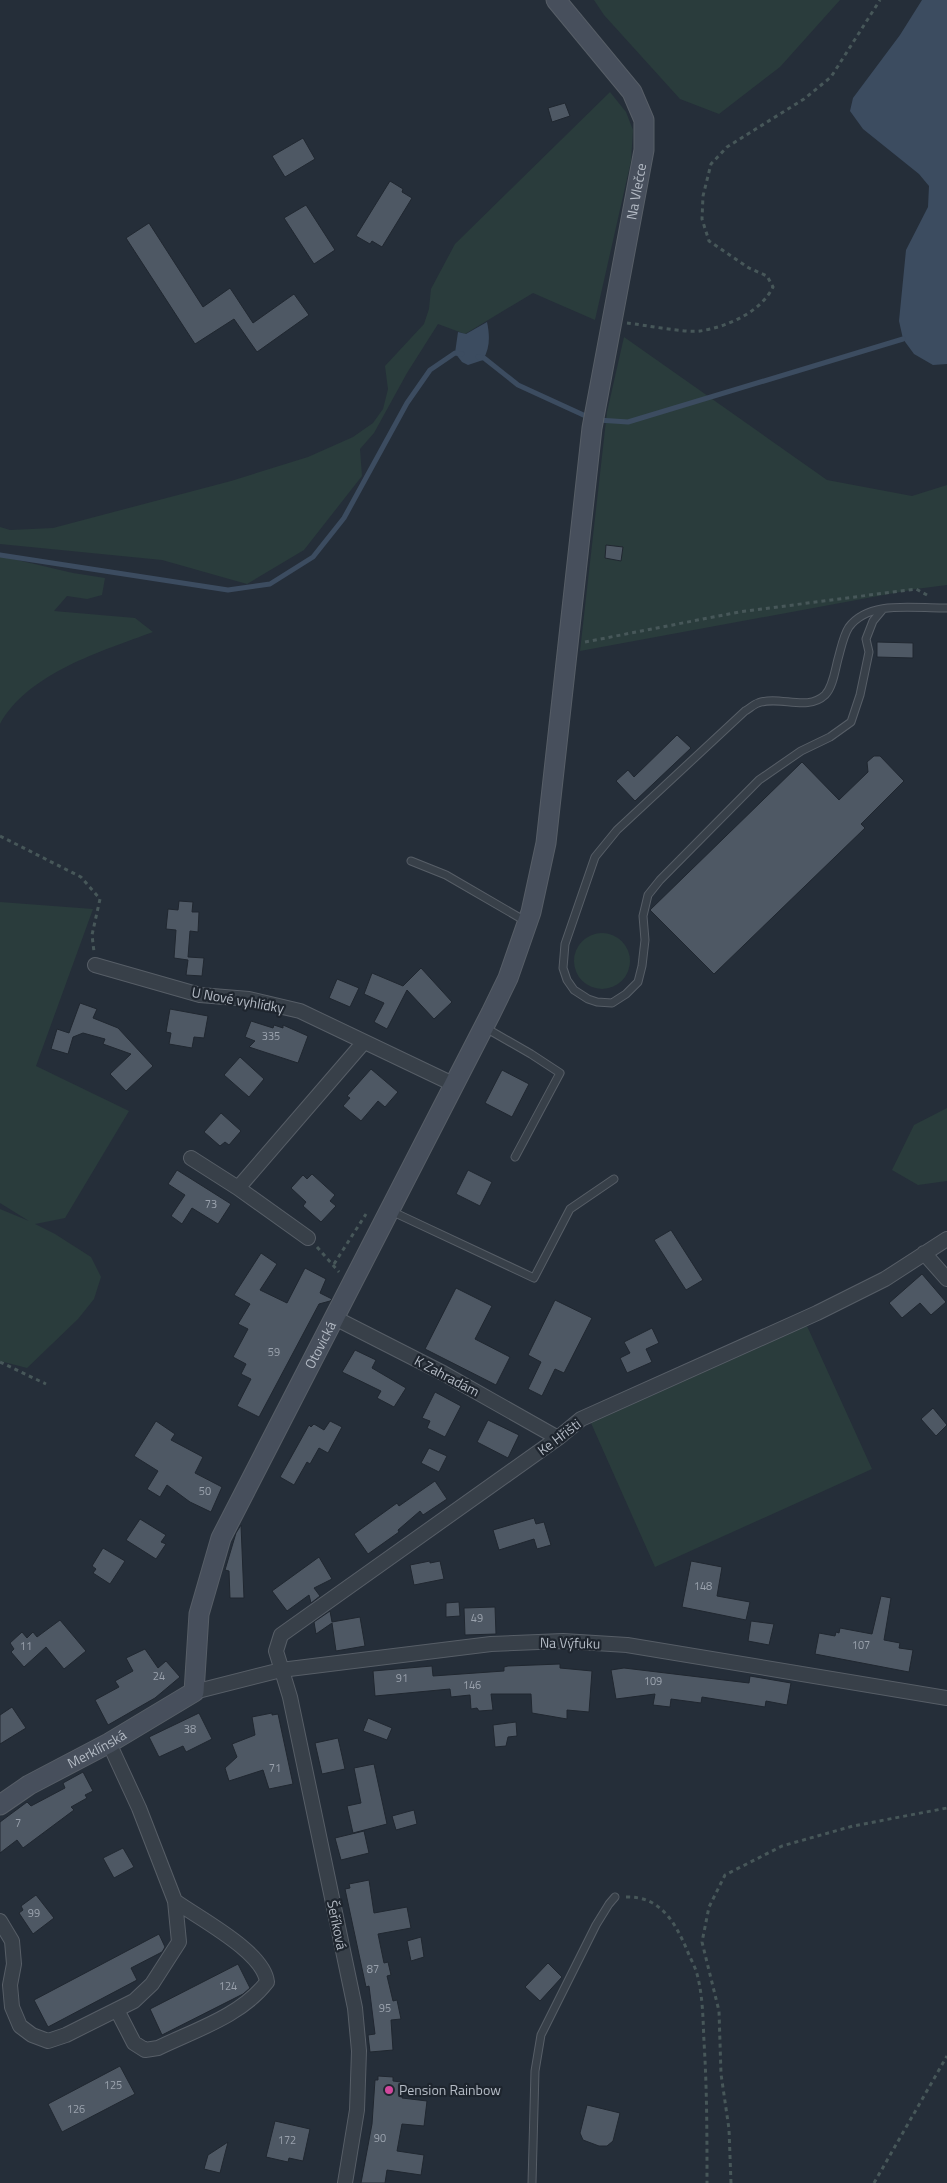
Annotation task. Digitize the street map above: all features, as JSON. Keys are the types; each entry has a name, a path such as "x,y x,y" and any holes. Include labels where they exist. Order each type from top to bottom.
{"street":[{"name":"Na Vlečce","path":"556,0 632,92 644,120 644,150 596,409 567,644"},
{"name":"Otovická","path":"194,1692 199,1614 221,1538 488,1020 508,978 528,922 546,843 567,644"},
{"name":"U Nové vyhlídky","path":"95,965 200,995 249,999 300,1011 454,1085"},
{"path":"238,1188 364,1042"},
{"path":"191,1158 238,1188 308,1238"},
{"name":"Ke Hřišti","path":"281,1670 276,1651 281,1635 558,1438 581,1419 817,1313 885,1279 947,1239"},
{"path":"924,1253 947,1279"},
{"name":"K Zahradám","path":"334,1318 443,1373 558,1438"},
{"name":"Na Výfuku","path":"194,1692 281,1670 491,1644 563,1641 627,1645 947,1698"},
{"name":"Šeříková","path":"281,1670 290,1697 354,2008 359,2052 357,2110 345,2183"},
{"name":"Merklínská","path":"0,1805 29,1785 109,1743 194,1692"},
{"path":"0,1921 12,1941 14,1964 10,1985 12,2007 20,2026 32,2035 48,2041 66,2035 134,2001 152,1984 179,1942 175,1901 139,1808 109,1743"},
{"path":"117,2010 134,2043 145,2050 158,2048 238,2010 256,1996 267,1982 266,1973 253,1956 175,1901"}],"lane":[{"path":"883,609 873,621 866,639 869,652 860,695 851,722 830,736 801,751 759,780 709,828 648,895 643,916 645,940 642,966 638,982 626,994 612,1003 597,1002 574,990 567,980 563,968 565,944 595,857 617,830 746,711 758,703 775,701 813,703 826,694 848,629 857,618 870,612 883,609 896,607 947,608"},
{"path":"411,861 446,875 528,922"},
{"path":"488,1020 530,1054 560,1073 515,1157"},
{"path":"390,1211 534,1278 570,1209 614,1178"},
{"path":"532,2183 535,2071 541,2035 596,1925 615,1897"}],"path":[{"path":"612,321 699,331 736,320 755,310 768,297 773,287 767,276 749,268 709,240 704,230 703,196 711,164 727,147 804,99 831,77 880,0"},
{"path":"567,644 581,643 739,612 916,589 932,598"},
{"path":"0,836 81,877 92,887 100,899 92,935 95,965"},
{"path":"308,1238 334,1264"},
{"path":"0,1362 46,1384"},
{"path":"731,2183 729,2129 720,2074 719,2011 702,1942 709,1907 726,1875 782,1846 853,1826 947,1808"},
{"path":"615,1897 634,1897 650,1901 661,1908 675,1924 697,1974 702,2009 706,2079 707,2183"},
{"path":"874,2183 947,2056"}],"shaded area":[{"path":"594,0 840,0 780,67 719,114 680,99 604,15"},
{"path":"610,92 626,112 633,130 631,161 595,320 533,293 465,334 438,324 407,373 374,433 360,449 362,476 304,550 247,584 162,560 0,544 0,527 10,530 53,528 231,481 308,457 353,437 373,423 383,409 388,389 385,366 424,324 429,309 431,289 455,244"},
{"path":"624,337 827,480 912,496 947,485 947,585 916,589 580,651 607,412"},
{"path":"0,556 73,573 105,578 102,595 87,599 67,596 54,611 135,618 153,632 90,656 47,677 13,706 0,724"},
{"path":"0,902 93,909 36,1066 129,1111 65,1218 35,1224 55,1234 91,1257 101,1277 94,1299 78,1319 27,1368 0,1361 0,1209 29,1221 0,1203"},
{"path":"596,933 608,933 618,937 626,945 630,961 626,977 618,985 608,989 596,989 586,985 578,977 574,967 574,955 578,945 586,937"},
{"path":"947,1108 947,1181 918,1185 892,1170 914,1125"},
{"path":"807,1326 872,1469 655,1567 591,1423"}],"water":[{"path":"922,0 947,0 947,364 933,365 914,354 903,339 899,321 906,250 928,207 929,186 919,174 863,129 850,111 853,98 900,35"},
{"path":"487,322 489,342 483,360 468,365 462,362 455,353 458,332 466,334"}],"building":[{"path":"565,103 570,116 552,122 548,108"},
{"path":"303,138 315,159 285,177 272,156"},
{"path":"390,181 403,189 402,192 412,198 382,247 372,241 370,244 356,236"},
{"path":"306,205 335,250 314,264 284,218"},
{"path":"149,223 203,307 230,288 253,323 294,294 309,315 257,352 234,319 195,344 126,238"},
{"path":"606,545 623,547 621,561 605,558"},
{"path":"877,642 913,643 913,658 877,657"},
{"path":"677,735 691,748 635,801 616,781 628,770 634,777"},
{"path":"874,756 880,756 904,781 861,824 865,828 714,974 650,910 802,762 839,800 868,772 867,762"},
{"path":"179,901 193,902 192,912 199,912 198,932 190,931 188,957 204,958 202,976 186,975 188,960 174,958 176,930 166,929 168,909 178,910"},
{"path":"421,968 452,1002 434,1019 407,990 387,1029 374,1022 384,1003 364,994 372,973 403,986"},
{"path":"337,979 359,988 350,1007 329,998"},
{"path":"80,1003 97,1009 93,1018 118,1028 153,1066 126,1091 110,1074 131,1054 103,1044 105,1039 83,1033 73,1037 68,1054 51,1049 57,1029 69,1033"},
{"path":"170,1009 208,1016 204,1038 194,1037 192,1048 169,1044 171,1033 166,1032"},
{"path":"251,1021 273,1028 274,1025 283,1028 283,1025 308,1036 298,1063 249,1047 255,1041 245,1037"},
{"path":"240,1057 264,1079 249,1097 224,1075"},
{"path":"371,1069 398,1092 385,1107 378,1101 361,1121 343,1106 350,1098 347,1096"},
{"path":"502,1070 529,1084 512,1117 485,1103"},
{"path":"221,1113 241,1131 229,1145 225,1142 220,1146 204,1132"},
{"path":"177,1170 231,1204 218,1224 192,1208 182,1224 171,1216 185,1195 168,1184"},
{"path":"468,1170 492,1182 480,1206 456,1194"},
{"path":"312,1174 335,1195 330,1201 336,1206 321,1222 303,1206 306,1202 291,1188 303,1175 307,1179"},
{"path":"671,1230 703,1280 686,1290 654,1240"},
{"path":"261,1253 277,1264 260,1290 287,1303 305,1268 326,1279 320,1293 332,1299 319,1304 259,1417 237,1406 251,1379 241,1374 246,1364 233,1357 248,1329 238,1324 250,1304 234,1295"},
{"path":"922,1274 946,1302 931,1315 920,1303 902,1318 889,1303"},
{"path":"456,1288 492,1306 475,1339 510,1357 496,1385 425,1349"},
{"path":"555,1300 592,1318 564,1373 555,1369 542,1396 528,1389 541,1362 528,1355"},
{"path":"652,1328 659,1343 646,1349 652,1362 627,1373 620,1358 630,1353 624,1342"},
{"path":"355,1350 376,1360 372,1368 406,1388 394,1407 377,1398 381,1391 342,1372"},
{"path":"435,1392 461,1406 445,1437 427,1428 430,1421 422,1418"},
{"path":"933,1408 947,1425 936,1436 921,1419"},
{"path":"488,1420 519,1435 508,1458 477,1442"},
{"path":"156,1421 175,1434 171,1440 203,1457 195,1473 222,1487 211,1512 190,1502 167,1485 160,1497 147,1489 158,1471 134,1456"},
{"path":"330,1421 342,1427 328,1453 319,1448 310,1464 307,1462 294,1485 280,1477 309,1425 311,1427 314,1424 324,1430"},
{"path":"429,1448 447,1456 439,1472 421,1463"},
{"path":"435,1481 447,1499 423,1515 420,1511 398,1530 399,1532 368,1554 354,1534 397,1503 399,1506"},
{"path":"534,1518 536,1524 544,1522 551,1545 537,1549 534,1539 499,1550 493,1530"},
{"path":"140,1519 166,1535 161,1542 166,1544 156,1559 126,1540"},
{"path":"241,1525 244,1598 230,1598 229,1571 225,1570 236,1533"},
{"path":"103,1548 125,1561 110,1584 93,1573 96,1569 92,1566"},
{"path":"319,1557 332,1579 314,1588 320,1596 311,1603 309,1595 287,1611 272,1591"},
{"path":"430,1561 430,1563 440,1561 444,1579 414,1585 410,1565"},
{"path":"691,1561 722,1567 717,1596 750,1602 746,1620 682,1607"},
{"path":"881,1596 891,1598 884,1640 900,1643 899,1648 913,1650 909,1672 815,1654 819,1633 835,1636 836,1632 839,1633 840,1628 872,1634"},
{"path":"459,1602 460,1616 446,1617 446,1603"},
{"path":"495,1607 496,1634 465,1635 464,1608"},
{"path":"330,1611 332,1622 360,1617 365,1646 336,1651 332,1623 316,1634 314,1622"},
{"path":"60,1620 86,1651 64,1669 46,1647 24,1667 11,1652 14,1649 10,1643 22,1632 27,1638 33,1632 37,1637"},
{"path":"751,1621 774,1624 769,1645 748,1641"},
{"path":"145,1649 158,1668 166,1661 180,1677 155,1698 108,1725 95,1700 119,1687 115,1681 133,1671 126,1658"},
{"path":"560,1664 560,1668 592,1671 589,1712 567,1710 567,1719 532,1713 531,1694 491,1694 493,1710 479,1711 477,1708 471,1709 470,1695 451,1697 450,1689 375,1696 373,1671 432,1666 433,1676 504,1671 504,1667 508,1666"},
{"path":"624,1668 749,1683 750,1676 791,1683 787,1705 766,1701 765,1707 702,1697 701,1703 671,1699 670,1707 653,1705 655,1694 616,1699 611,1670"},
{"path":"12,1707 26,1728 0,1744 0,1715"},
{"path":"199,1713 212,1739 186,1752 183,1746 159,1757 149,1737"},
{"path":"272,1713 272,1715 278,1714 293,1784 269,1789 263,1770 229,1781 225,1768 237,1757 232,1744 255,1735 252,1717"},
{"path":"368,1718 392,1728 387,1740 363,1731"},
{"path":"516,1722 517,1736 508,1737 506,1746 495,1747 493,1725"},
{"path":"338,1738 345,1769 322,1774 315,1743"},
{"path":"374,1764 387,1824 353,1833 347,1806 361,1803 354,1768"},
{"path":"83,1772 93,1791 85,1795 87,1798 71,1807 74,1810 23,1848 17,1840 0,1853 0,1822 27,1802 31,1806 65,1788 63,1783"},
{"path":"414,1810 417,1824 396,1830 392,1816"},
{"path":"364,1831 369,1853 341,1860 335,1838"},
{"path":"123,1848 134,1867 114,1878 103,1858"},
{"path":"369,1880 374,1913 407,1907 411,1928 378,1934 384,1963 388,1962 391,1975 387,1976 393,2001 397,2000 401,2019 391,2020 393,2050 370,2052 368,2035 375,2034 369,1986 366,1987 345,1889 350,1888 349,1884"},
{"path":"36,1895 54,1918 33,1934 19,1913 23,1910 21,1906"},
{"path":"159,1934 165,1947 162,1952 131,1968 137,1980 48,2027 34,2000"},
{"path":"421,1937 424,1957 411,1961 407,1941"},
{"path":"548,1963 562,1977 540,2001 525,1987"},
{"path":"238,1964 250,1988 243,1994 162,2035 150,2009"},
{"path":"120,2066 135,2094 62,2132 48,2104"},
{"path":"378,2076 393,2077 393,2081 401,2082 400,2086 403,2087 402,2098 427,2101 424,2126 402,2124 397,2151 424,2155 421,2175 387,2170 385,2183 361,2183 372,2124 375,2080 378,2080"},
{"path":"587,2105 620,2113 613,2141 607,2146 599,2146 583,2140 580,2133"},
{"path":"275,2121 310,2129 303,2161 289,2158 288,2162 266,2157"},
{"path":"228,2142 220,2173 204,2169 208,2155"}],"waterway":[{"path":"598,420 628,422 903,339"},
{"path":"0,555 228,590 270,584 313,557 344,518 407,403 430,370 455,353 462,354"},
{"path":"478,357 484,358 518,385 590,418"}],"place":[{"name":"Pension Rainbow","path":"389,2090"}]}
